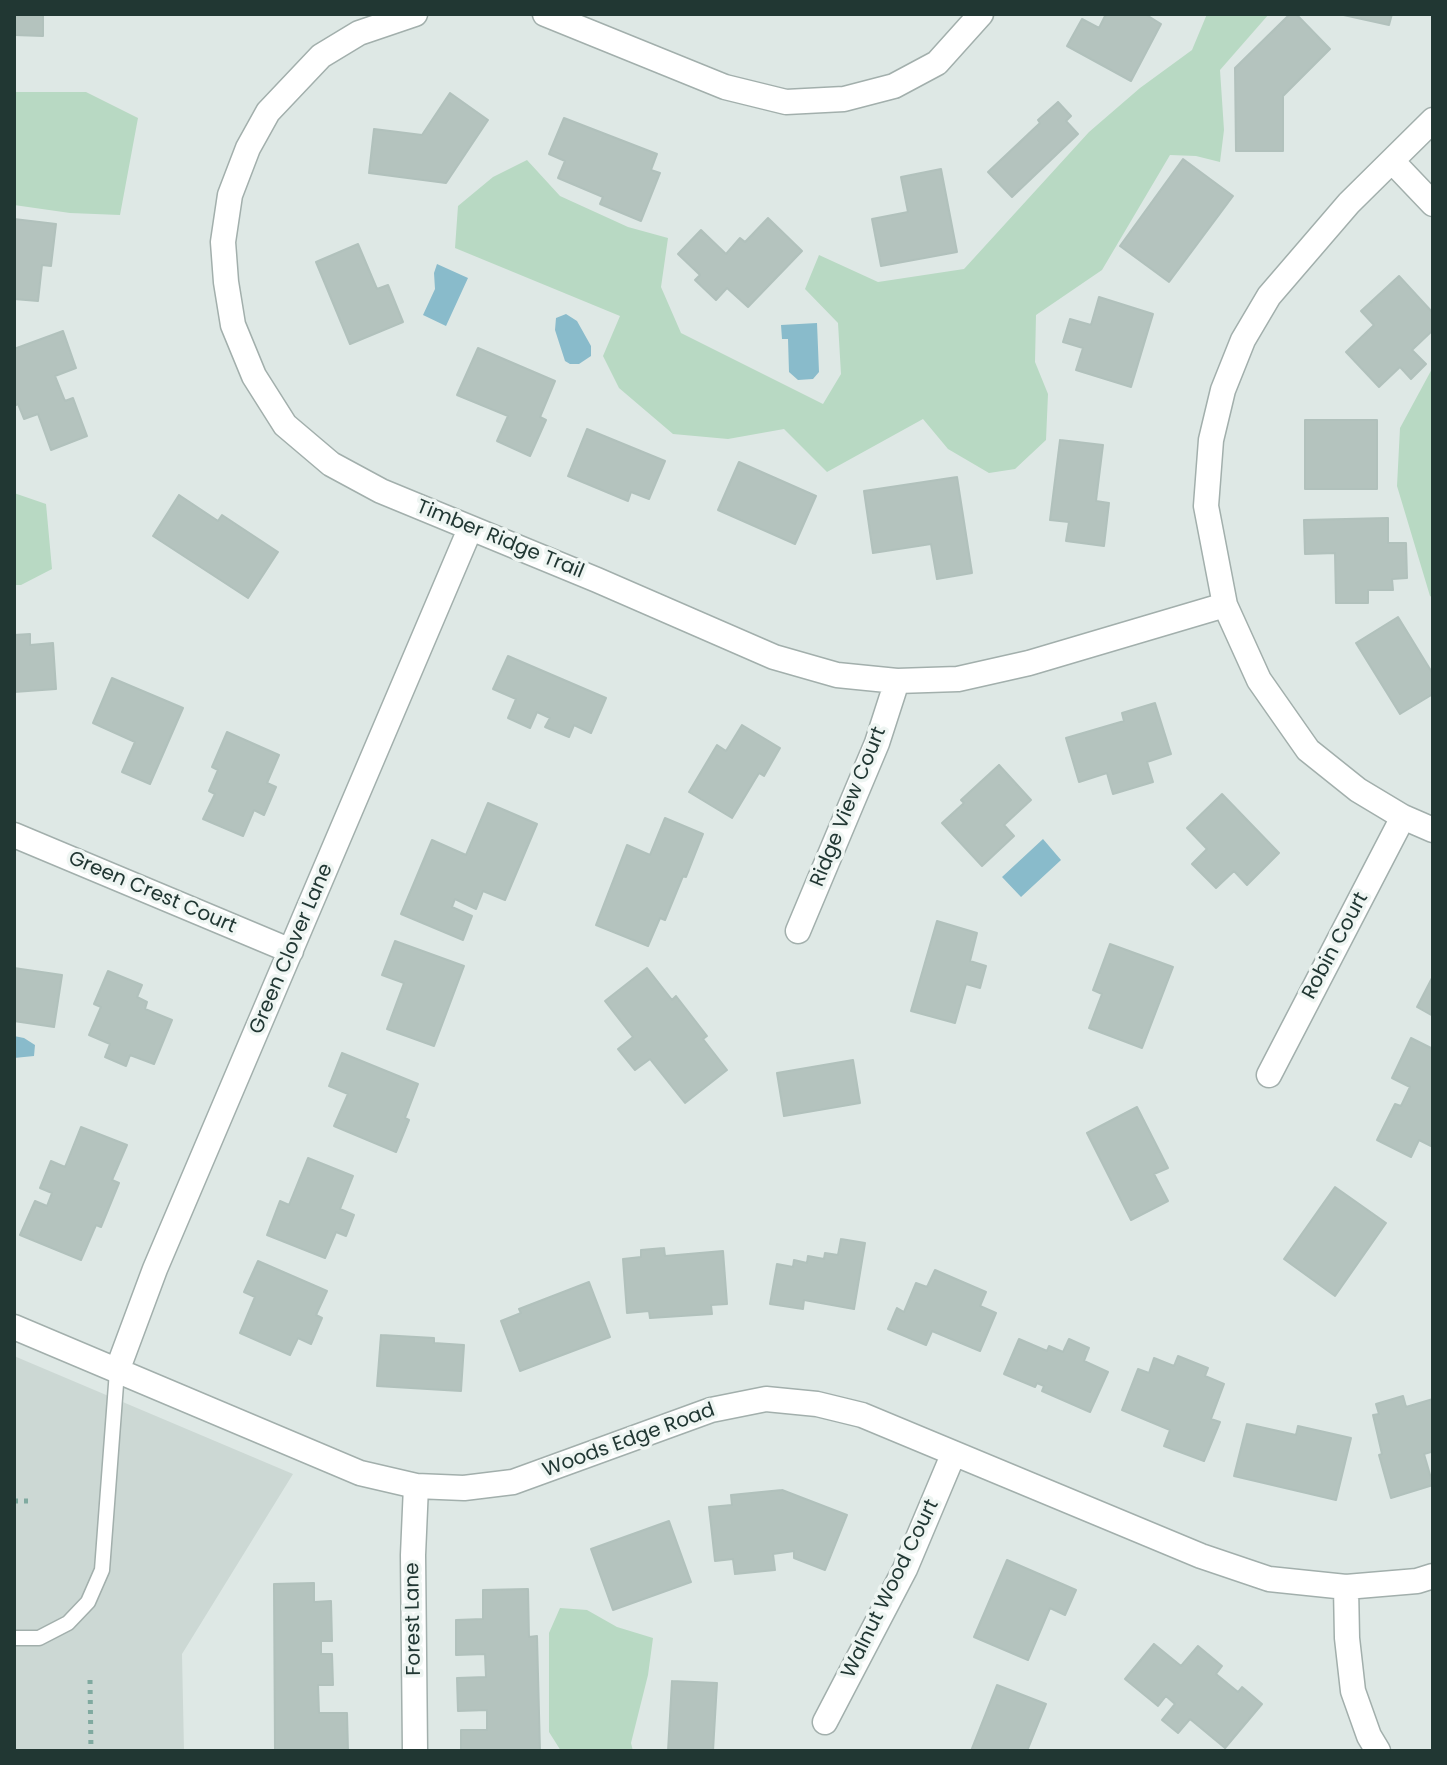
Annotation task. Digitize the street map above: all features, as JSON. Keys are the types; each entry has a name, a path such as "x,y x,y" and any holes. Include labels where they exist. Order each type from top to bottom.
{"street":[{"name":"Timber Ridge Trail","path":"415,14 359,33 321,56 268,112 248,148 230,195 223,242 233,325 254,376 285,425 331,464 381,491 774,657 837,675 897,681 958,679 1029,663 1225,605"},
{"path":"545,14 725,87 786,102 844,99 894,86 937,63 981,14"},
{"path":"1433,120 1349,203 1269,296 1243,340 1223,390 1211,440 1206,506 1225,605 1259,680 1308,750 1358,790 1403,817 1433,830"},
{"path":"1392,161 1433,204"},
{"name":"Green Clover Lane","path":"117,1371 155,1269 470,529"},
{"name":"Ridge View Court","path":"798,931 877,743 897,681"},
{"name":"Robin Court","path":"1269,1075 1403,817"},
{"name":"Green Crest Court","path":"14,835 291,951"},
{"name":"Woods Edge Road","path":"14,1327 360,1473 416,1486 464,1488 513,1482 711,1410 766,1399 817,1404 862,1415 1228,1566 1269,1579 1346,1587 1417,1581 1433,1576"},
{"name":"Walnut Wood Court","path":"825,1722 905,1569 953,1455"},
{"name":"Forest Lane","path":"415,1751 413,1555 416,1486"},
{"path":"1346,1587 1347,1638 1353,1691 1369,1736 1378,1751"}],"lane":[{"path":"14,1638 39,1638 68,1623 88,1602 102,1570 117,1371"}],"path":[{"path":"14,1501 28,1501"},
{"path":"90,1680 91,1751"}],"shaded area":[{"path":"14,1356 293,1474 182,1654 184,1751 14,1751"}],"green space":[{"path":"1207,14 1269,14 1220,70 1224,130 1220,162 1196,156 1170,155 1102,270 1036,315 1035,362 1048,394 1046,440 1015,469 989,473 948,449 923,419 827,472 784,429 728,439 673,434 619,388 603,356 620,316 455,248 458,206 493,177 527,160 560,196 628,227 668,238 661,287 681,333 823,404 841,374 838,323 805,289 819,255 878,282 964,269 1089,132 1140,88 1192,50"},
{"path":"14,92 86,92 138,118 120,215 70,213 14,205"},
{"path":"1433,367 1433,598 1397,486 1400,428"},
{"path":"14,493 46,504 52,569 21,585 14,585"},
{"path":"560,1608 587,1610 617,1627 653,1638 648,1675 631,1743 633,1751 561,1751 549,1732 549,1633"}],"water":[{"path":"437,264 468,278 446,326 423,315 435,289"},
{"path":"566,314 577,321 591,346 591,356 579,364 565,361 555,330 556,318"},
{"path":"817,323 819,372 813,379 798,380 789,372 788,339 782,339 781,325"},
{"path":"1043,839 1061,860 1021,897 1002,877"},
{"path":"14,1036 35,1045 34,1056 14,1058"}],"building":[{"path":"14,14 43,14 43,36 14,35"},
{"path":"1106,14 1145,14 1161,24 1131,81 1067,46 1082,19 1099,28"},
{"path":"1290,14 1296,14 1330,49 1283,96 1283,151 1236,151 1235,68"},
{"path":"1339,14 1392,14 1389,25"},
{"path":"450,93 488,120 446,183 369,173 374,129 422,135"},
{"path":"1058,102 1071,116 1066,121 1078,134 1012,197 988,172"},
{"path":"564,118 657,154 651,170 660,173 641,221 600,204 603,197 558,178 565,161 549,154"},
{"path":"1183,159 1233,196 1169,282 1120,246"},
{"path":"941,169 957,252 881,266 872,219 908,212 901,177"},
{"path":"768,218 802,251 748,307 727,288 716,300 695,280 700,275 678,254 701,230 726,254 740,238 745,242"},
{"path":"14,219 56,224 51,266 42,265 38,301 14,299"},
{"path":"358,244 377,289 388,285 403,322 350,344 316,262"},
{"path":"1399,276 1433,313 1433,330 1412,350 1426,364 1411,379 1400,367 1379,387 1346,352 1374,325 1361,311"},
{"path":"1099,297 1153,314 1131,387 1076,370 1083,348 1063,342 1070,319 1091,325"},
{"path":"63,331 76,368 55,376 65,401 73,398 87,436 51,450 38,414 24,419 18,404 14,406 14,349"},
{"path":"478,348 555,381 540,417 546,420 530,456 497,441 508,416 457,395"},
{"path":"1305,420 1377,420 1377,489 1305,489"},
{"path":"587,429 665,461 649,499 631,492 628,501 568,476"},
{"path":"1060,440 1103,445 1096,501 1109,503 1104,546 1066,541 1069,522 1050,520"},
{"path":"739,462 816,496 795,544 718,510"},
{"path":"957,477 972,573 937,579 931,544 873,553 864,491"},
{"path":"179,495 218,521 222,515 278,552 248,598 153,536"},
{"path":"1388,518 1388,543 1406,543 1407,578 1392,579 1393,590 1368,590 1368,603 1336,603 1335,553 1305,554 1304,520"},
{"path":"1398,617 1433,674 1433,694 1400,714 1356,643"},
{"path":"30,634 30,645 53,643 56,689 14,692 14,635"},
{"path":"508,656 606,698 591,733 574,725 569,737 545,727 550,718 537,712 530,728 508,718 516,699 493,689"},
{"path":"112,678 183,708 150,784 122,772 135,742 93,723"},
{"path":"1155,703 1171,754 1147,762 1153,782 1113,794 1107,773 1079,782 1066,738 1124,721 1122,713"},
{"path":"742,725 780,748 764,776 759,773 732,818 689,792 717,745 726,751"},
{"path":"227,732 279,755 267,783 276,787 264,815 254,810 243,836 203,819 215,794 209,791 218,770 212,767"},
{"path":"999,765 1031,800 1004,825 1014,836 982,866 942,823 964,803 961,800"},
{"path":"1222,794 1279,853 1247,885 1234,871 1216,888 1192,864 1207,849 1187,828"},
{"path":"488,803 537,824 505,900 483,891 476,909 455,899 452,907 472,916 463,940 401,914 432,840 466,855"},
{"path":"665,818 703,834 665,920 660,918 648,946 596,925 627,845 650,855"},
{"path":"937,921 977,933 970,961 986,966 980,988 966,984 955,1023 911,1011"},
{"path":"395,941 464,966 434,1046 387,1029 404,983 382,975"},
{"path":"1110,944 1173,967 1142,1048 1089,1028 1102,994 1093,990"},
{"path":"14,968 62,975 54,1027 14,1021"},
{"path":"647,968 672,1000 676,996 707,1036 703,1039 727,1070 685,1103 650,1059 635,1070 618,1049 633,1037 605,1001"},
{"path":"108,971 142,985 137,997 147,1002 145,1009 172,1020 154,1064 130,1055 126,1066 105,1057 110,1044 89,1035 101,1007 94,1004"},
{"path":"1433,979 1433,1016 1417,1007"},
{"path":"1411,1038 1433,1049 1433,1147 1419,1140 1411,1157 1377,1140 1395,1104 1401,1106 1410,1087 1392,1078"},
{"path":"342,1053 418,1084 405,1118 409,1120 396,1152 334,1126 348,1094 329,1086"},
{"path":"853,1060 860,1103 784,1116 777,1073"},
{"path":"1137,1107 1168,1168 1154,1174 1168,1201 1131,1220 1087,1133"},
{"path":"81,1127 127,1145 112,1180 119,1183 101,1227 96,1225 81,1260 20,1235 35,1201 47,1206 52,1193 40,1188 51,1161 65,1167"},
{"path":"308,1158 353,1176 340,1209 354,1215 346,1236 336,1232 325,1258 267,1235 280,1201 289,1205"},
{"path":"1335,1187 1386,1223 1335,1296 1284,1259"},
{"path":"841,1239 865,1243 854,1309 804,1300 803,1309 770,1304 777,1264 793,1267 794,1260 807,1263 808,1256 824,1259 825,1253 838,1255"},
{"path":"664,1248 665,1256 723,1251 727,1304 711,1305 712,1314 650,1318 649,1311 627,1313 623,1259 641,1257 641,1250"},
{"path":"258,1261 327,1291 316,1315 322,1318 311,1344 298,1338 290,1355 240,1333 255,1297 244,1292"},
{"path":"935,1270 986,1292 980,1306 996,1313 980,1351 932,1331 926,1345 888,1329 897,1308 904,1312 916,1283 927,1287"},
{"path":"589,1282 610,1337 520,1371 501,1321 521,1313 519,1309"},
{"path":"381,1335 434,1338 434,1343 464,1345 461,1391 377,1386"},
{"path":"1019,1339 1047,1351 1049,1346 1063,1352 1069,1339 1089,1348 1084,1361 1108,1372 1090,1412 1042,1391 1044,1386 1037,1383 1035,1387 1004,1374"},
{"path":"1178,1356 1208,1368 1205,1376 1224,1384 1211,1419 1220,1422 1204,1461 1164,1446 1170,1430 1122,1410 1138,1369 1149,1373 1154,1358 1174,1366"},
{"path":"1403,1396 1406,1407 1433,1399 1433,1446 1431,1452 1424,1454 1433,1485 1391,1498 1379,1455 1382,1454 1373,1415 1379,1414 1376,1404"},
{"path":"1247,1424 1296,1435 1298,1426 1351,1438 1336,1500 1234,1476"},
{"path":"782,1490 847,1515 825,1570 794,1558 794,1551 773,1554 775,1570 735,1574 733,1559 715,1561 709,1507 732,1505 731,1495"},
{"path":"669,1521 691,1582 613,1610 591,1549"},
{"path":"1007,1560 1076,1590 1065,1615 1050,1608 1028,1660 974,1637"},
{"path":"314,1583 314,1602 331,1601 332,1641 321,1641 321,1654 332,1654 333,1685 318,1685 319,1713 347,1713 348,1751 275,1751 274,1584"},
{"path":"528,1589 529,1637 537,1636 540,1751 461,1751 461,1730 487,1730 487,1710 458,1711 457,1678 486,1677 485,1654 456,1655 456,1620 483,1619 483,1590"},
{"path":"1154,1644 1181,1666 1198,1646 1222,1666 1216,1674 1238,1692 1242,1687 1262,1704 1225,1748 1190,1719 1178,1733 1162,1720 1175,1704 1166,1696 1158,1706 1125,1679"},
{"path":"672,1681 717,1683 713,1751 668,1751"},
{"path":"997,1685 1046,1704 1027,1751 971,1751"}]}
